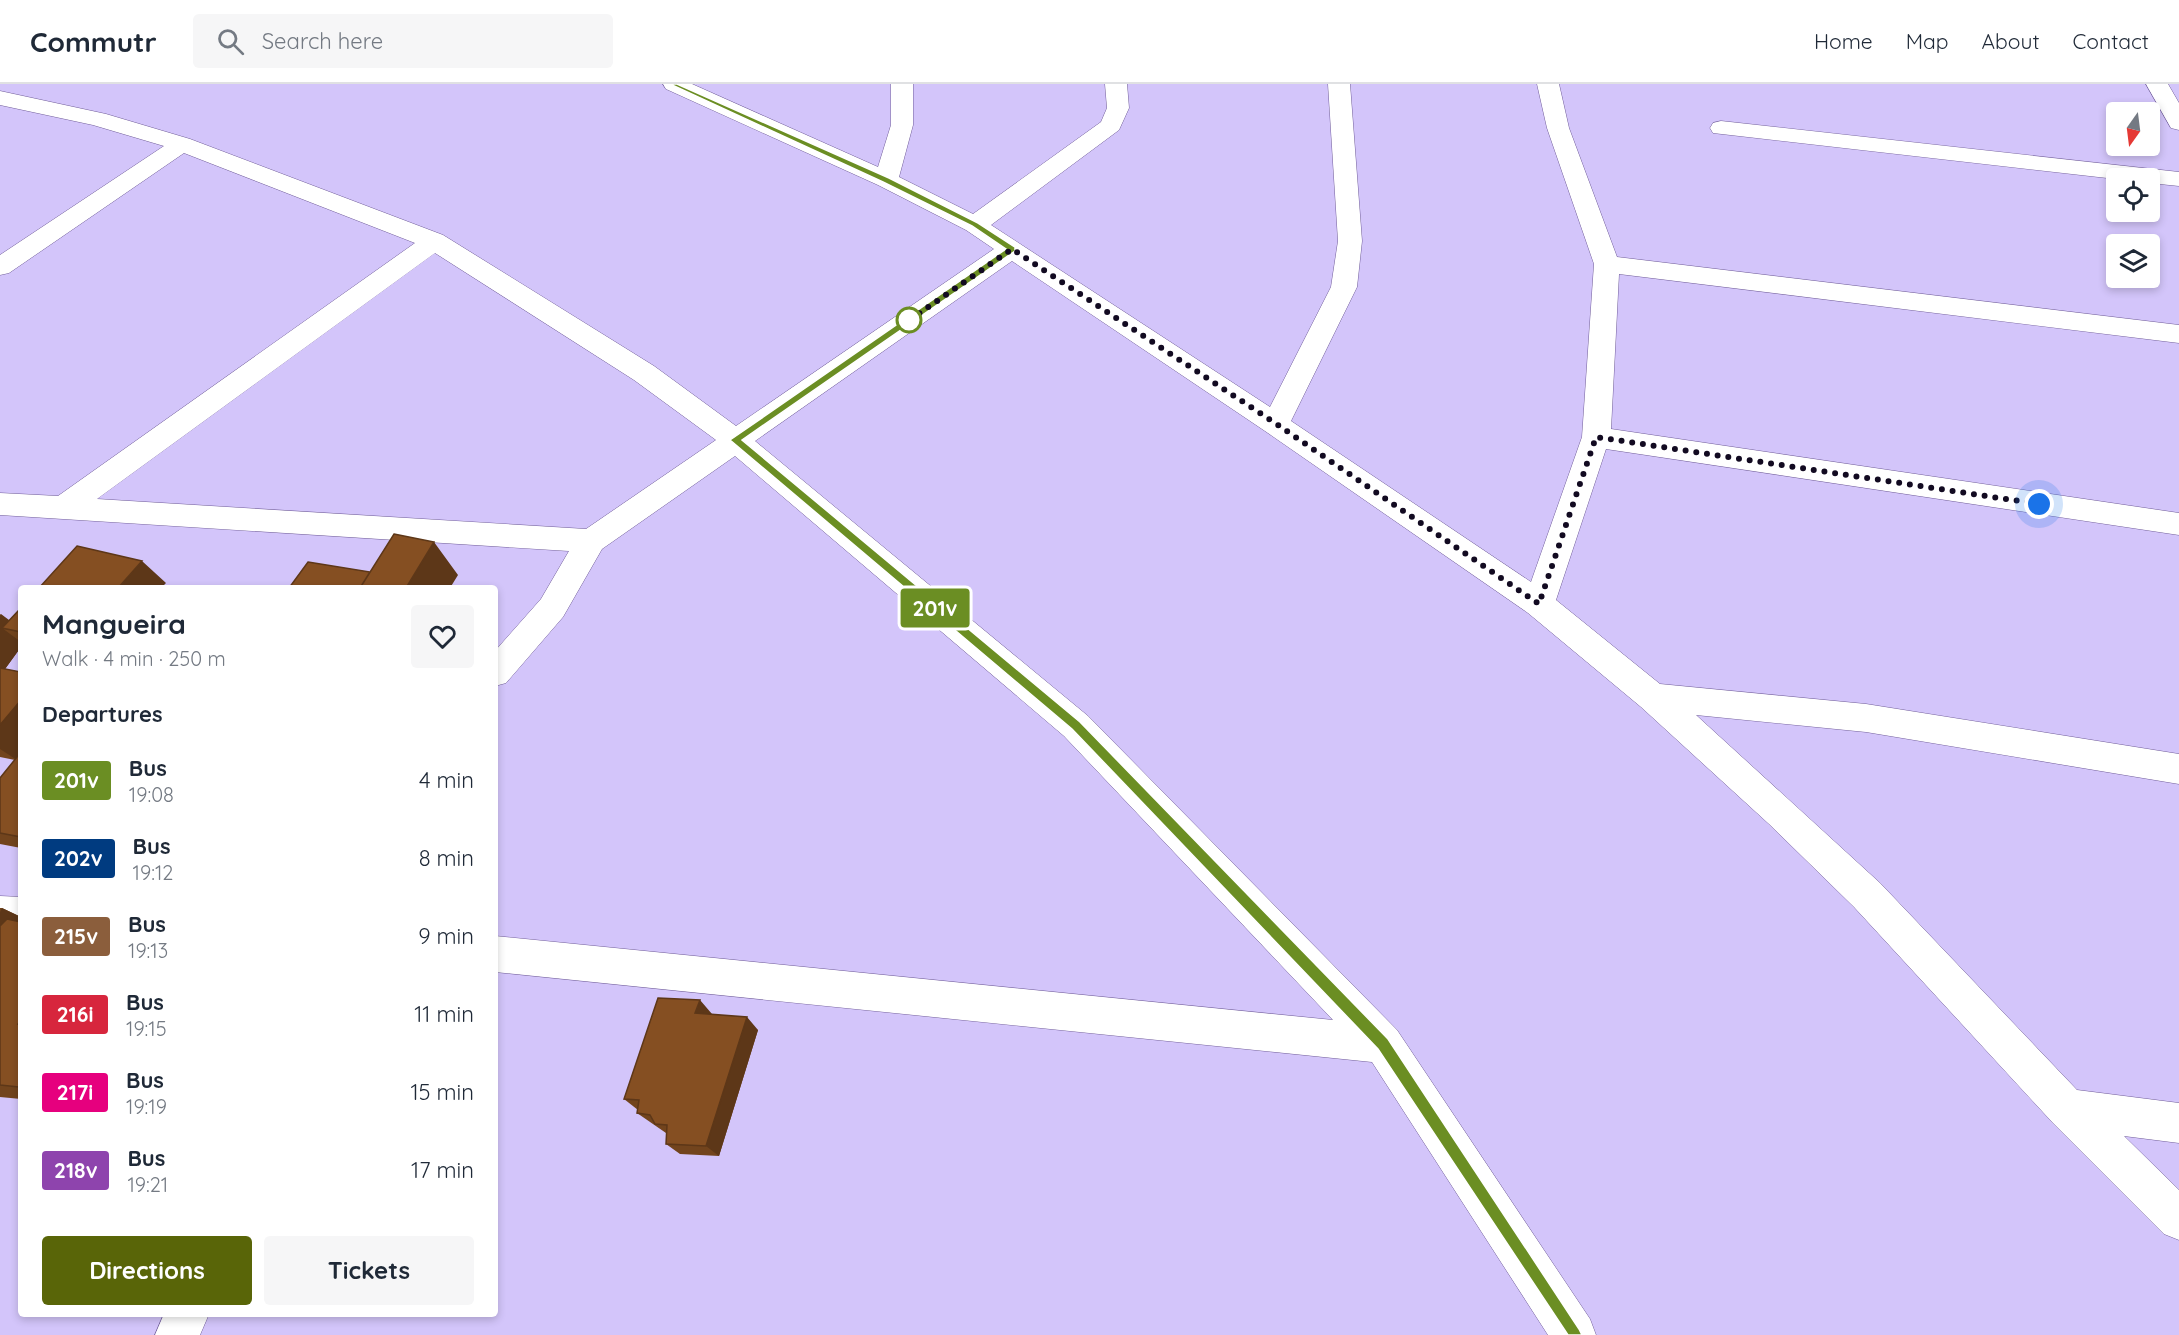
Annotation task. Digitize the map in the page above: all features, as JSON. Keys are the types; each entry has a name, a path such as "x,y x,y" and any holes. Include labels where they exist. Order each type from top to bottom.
{"street":[{"path":"674,84 886,180 975,225 1275,423 1539,604 1653,698 1781,813 1867,895 2067,1109 2179,1219"},
{"path":"886,180 902,125 902,84"},
{"path":"975,225 1111,125 1118,108 1116,84"},
{"path":"1275,423 1344,287 1350,241 1339,84"},
{"path":"1539,604 1596,437 1607,264 1558,128 1548,84"},
{"path":"2157,84 2179,123"},
{"path":"0,98 98,119 182,144 434,241 644,373 735,440 1076,726 1383,1044 1574,1335"},
{"path":"1721,128 2179,179"},
{"path":"0,267 182,144"},
{"path":"63,508 434,241"},
{"path":"498,670 552,608 591,541 1012,249"},
{"path":"1607,264 2179,334"},
{"path":"1596,437 2179,524"},
{"path":"0,504 591,541"},
{"path":"1653,698 1866,718 2179,770"},
{"path":"0,913 18,914"},
{"path":"498,954 1383,1044"},
{"path":"2067,1109 2179,1124"},
{"path":"177,1335 186,1317"}],"building":[{"path":"394,534 434,542 408,585 362,585"},
{"path":"77,546 142,561 121,585 42,585"},
{"path":"308,562 370,572 362,585 291,585"},
{"path":"18,611 18,631 2,628"},
{"path":"0,668 18,671 18,704 0,725"},
{"path":"18,756 18,836 0,833 0,778"},
{"path":"7,919 18,921 18,1087 0,1085 0,926"},
{"path":"658,998 700,1000 695,1013 747,1017 706,1146 666,1144 667,1125 655,1124 650,1115 637,1113 639,1100 624,1099"}],"bus line":[{"name":"201v","path":"674,84 886,180 975,225 1012,249 735,440 1076,726 1383,1044 1574,1335"}],"route":[{"path":"909,320 901,326 1012,249 1275,423 1539,604 1596,437 2039,504"}]}
